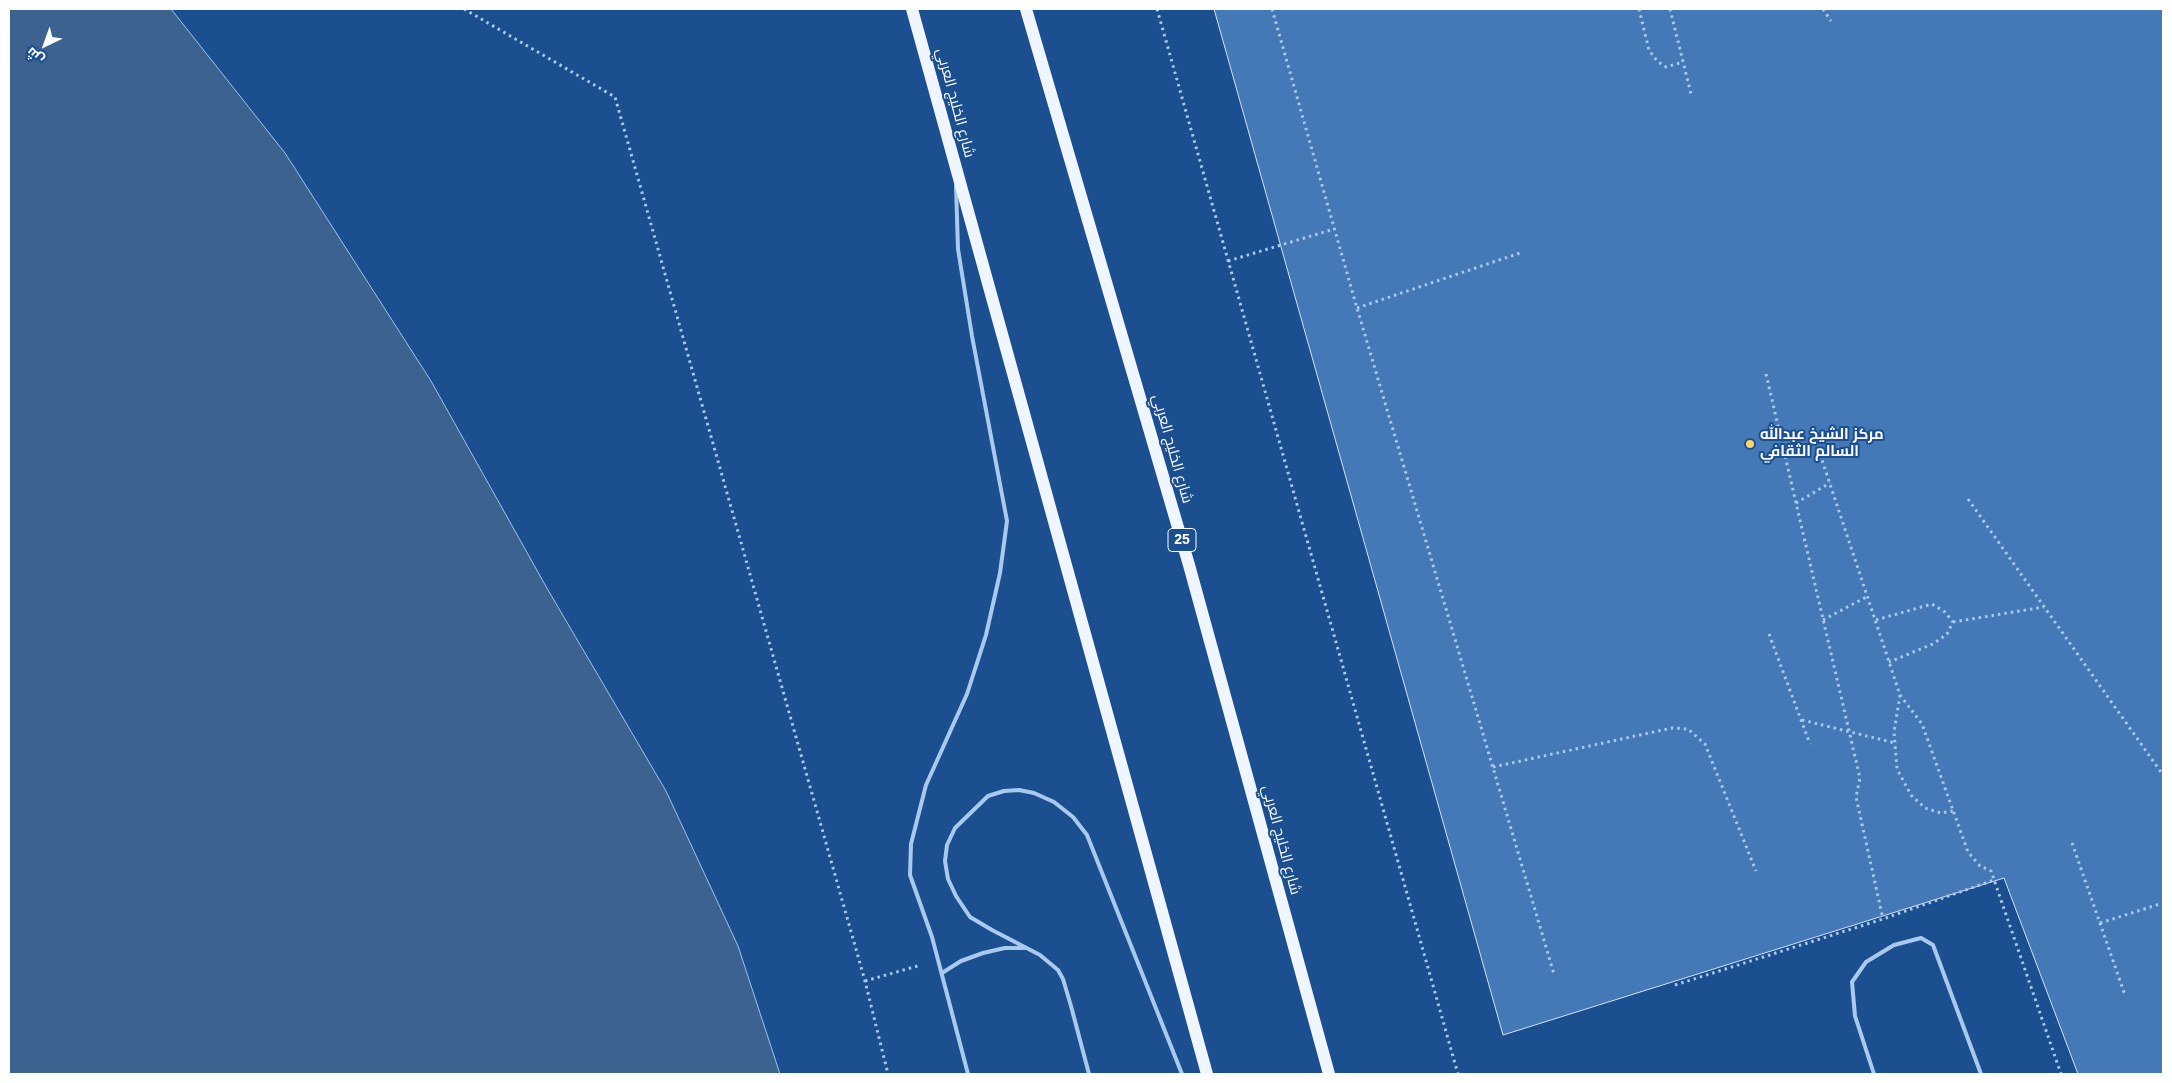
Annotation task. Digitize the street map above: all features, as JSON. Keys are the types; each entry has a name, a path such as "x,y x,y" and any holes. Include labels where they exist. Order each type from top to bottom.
{"main road":[{"name":"شارع الخليج العربي","path":"912,9 1207,1074"},
{"name":"شارع الخليج العربي","path":"1026,9 1189,565 1329,1074"}],"lane":[{"path":"954,161 958,249 972,336 1007,521 1000,573 986,635 967,694 926,785 911,844 910,875 932,936 968,1074"},
{"path":"1089,1074 1063,979 1049,962 1028,948 970,917 956,896 948,879 945,861 954,828 988,796 1004,791 1026,791 1054,802 1073,817 1087,835 1182,1074"},
{"path":"1874,1074 1856,1016 1852,982 1866,962 1894,945 1921,938 1933,945 1981,1074"},
{"path":"942,973 962,961 982,953 1005,948 1028,948"}],"path":[{"path":"464,9 615,97 864,981 888,1074"},
{"path":"1157,9 1458,1074"},
{"path":"1272,9 1357,308 1554,974"},
{"path":"1639,9 1649,50 1657,61 1666,67 1683,62"},
{"path":"1670,9 1691,94"},
{"path":"1823,9 1831,21"},
{"path":"1228,262 1334,229"},
{"path":"1357,308 1520,253"},
{"path":"1766,374 1860,778 1856,798 1883,918"},
{"path":"1816,442 1900,695 1922,724 1968,852 1980,866 1991,871 2061,1074"},
{"path":"1796,503 1830,483"},
{"path":"1968,499 2163,775"},
{"path":"1823,620 1868,596"},
{"path":"1876,620 1932,604 1944,612 1953,622"},
{"path":"1953,622 2044,606"},
{"path":"1889,662 1933,644 1947,634 1953,622"},
{"path":"1769,634 1810,744"},
{"path":"1900,695 1894,732 1897,769 1911,795 1925,808 1942,813 1953,811"},
{"path":"1802,720 1849,730 1895,743"},
{"path":"1493,767 1672,728 1688,729 1705,744 1756,871"},
{"path":"2072,843 2125,995"},
{"path":"1675,986 1994,880"},
{"path":"2100,923 2163,903"},
{"path":"864,981 938,960"}],"water":[{"path":"9,9 171,9 285,153 431,381 548,590 666,791 738,946 780,1074 9,1074"}],"building":[{"name":"مركز الشيخ عبدالله السالم الثقافي","path":"1214,9 2163,9 2163,1074 2078,1074 2004,878 1503,1035"}],"place":[{"name":"مركز الشيخ عبدالله السالم الثقافي","path":"1750,444"}]}
